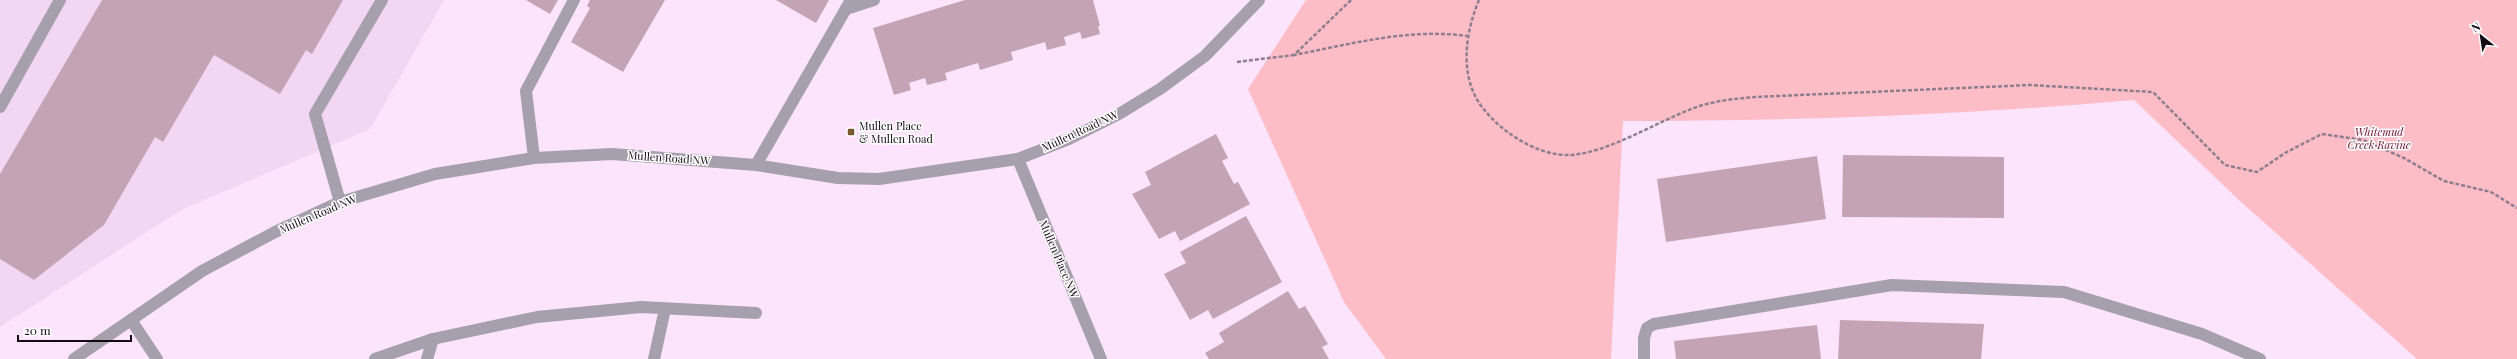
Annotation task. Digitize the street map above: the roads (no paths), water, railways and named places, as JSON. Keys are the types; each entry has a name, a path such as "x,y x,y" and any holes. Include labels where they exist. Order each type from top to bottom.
{"street":[{"path":"0,107 60,0"},
{"path":"340,202 315,114 382,0"},
{"path":"534,158 526,91 574,0"},
{"path":"756,165 848,4 874,0"},
{"name":"Mullen Road NW","path":"74,359 202,271 275,232 340,202 435,174 534,158 612,154 756,165 838,178 879,179 1018,159 1069,139 1119,114 1205,56 1259,0"},
{"name":"Mullen Place NW","path":"1018,159 1101,359"},
{"path":"1644,359 1644,338 1647,328 1654,324 1892,285 2064,292 2202,334 2260,359"},
{"path":"375,359 433,339 537,317 641,307 756,313"},
{"path":"654,359 666,309"},
{"path":"131,320 157,359"},
{"path":"428,359 433,339"}],"place":[{"name":"Mullen Place & Mullen Road","path":"851,132"}],"park label":[{"name":"Whitemud Creek Ravine","path":"2379,138"}]}
